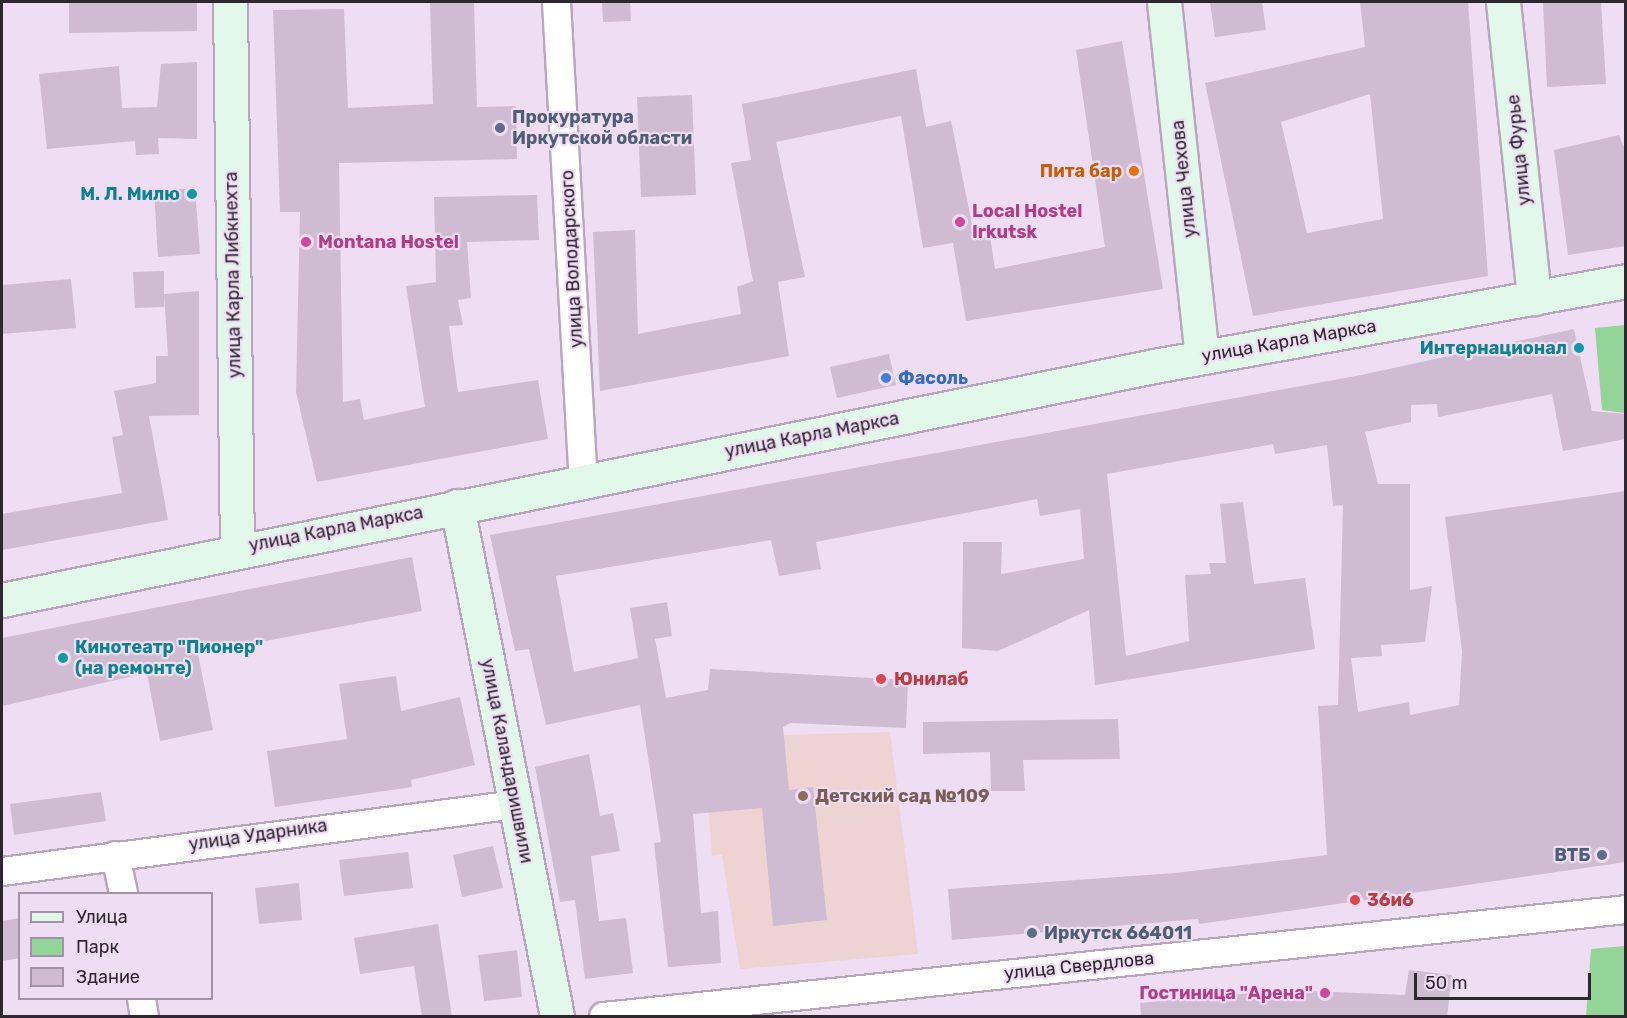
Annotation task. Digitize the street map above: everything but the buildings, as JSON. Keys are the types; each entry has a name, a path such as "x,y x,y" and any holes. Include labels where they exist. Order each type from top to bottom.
{"street":[{"name":"улица Карла Либкнехта","path":"230,2 237,548"},
{"name":"улица Володарского","path":"556,2 583,480"},
{"name":"улица Чехова","path":"1164,2 1202,357"},
{"name":"улица Фурье","path":"1503,2 1534,298"},
{"name":"улица Карла Маркса","path":"2,600 237,548 1202,357 1626,281"},
{"name":"улица Каландаришвили","path":"457,506 557,1017"},
{"name":"улица Ударника","path":"2,871 516,804"},
{"path":"115,855 123,892"},
{"name":"улица Свердлова","path":"603,1017 1626,909"},
{"path":"141,1000 144,1017"}],"shaded area":[{"name":"Детский сад №109","path":"890,732 918,954 740,969 722,855 712,856 703,737"}],"green space":[{"path":"1625,325 1625,413 1602,410 1595,328"},
{"path":"1625,946 1625,1016 1586,1016 1591,949"}],"place":[{"name":"Прокуратура Иркутской области","path":"500,128"},
{"name":"Пита бар","path":"1134,171"},
{"name":"М. Л. Милю","path":"192,194"},
{"name":"Local Hostel Irkutsk","path":"960,222"},
{"name":"Montana Hostel","path":"306,242"},
{"name":"Интернационал","path":"1579,348"},
{"name":"Фасоль","path":"886,378"},
{"name":"Кинотеатр \"Пионер\" (на ремонте)","path":"63,658"},
{"name":"Юнилаб","path":"881,679"},
{"name":"Детский сад №109","path":"803,796"},
{"name":"ВТБ","path":"1602,855"},
{"name":"36и6","path":"1355,900"},
{"name":"Иркутск 664011","path":"1032,933"},
{"name":"Гостиница \"Арена\"","path":"1325,993"}]}
